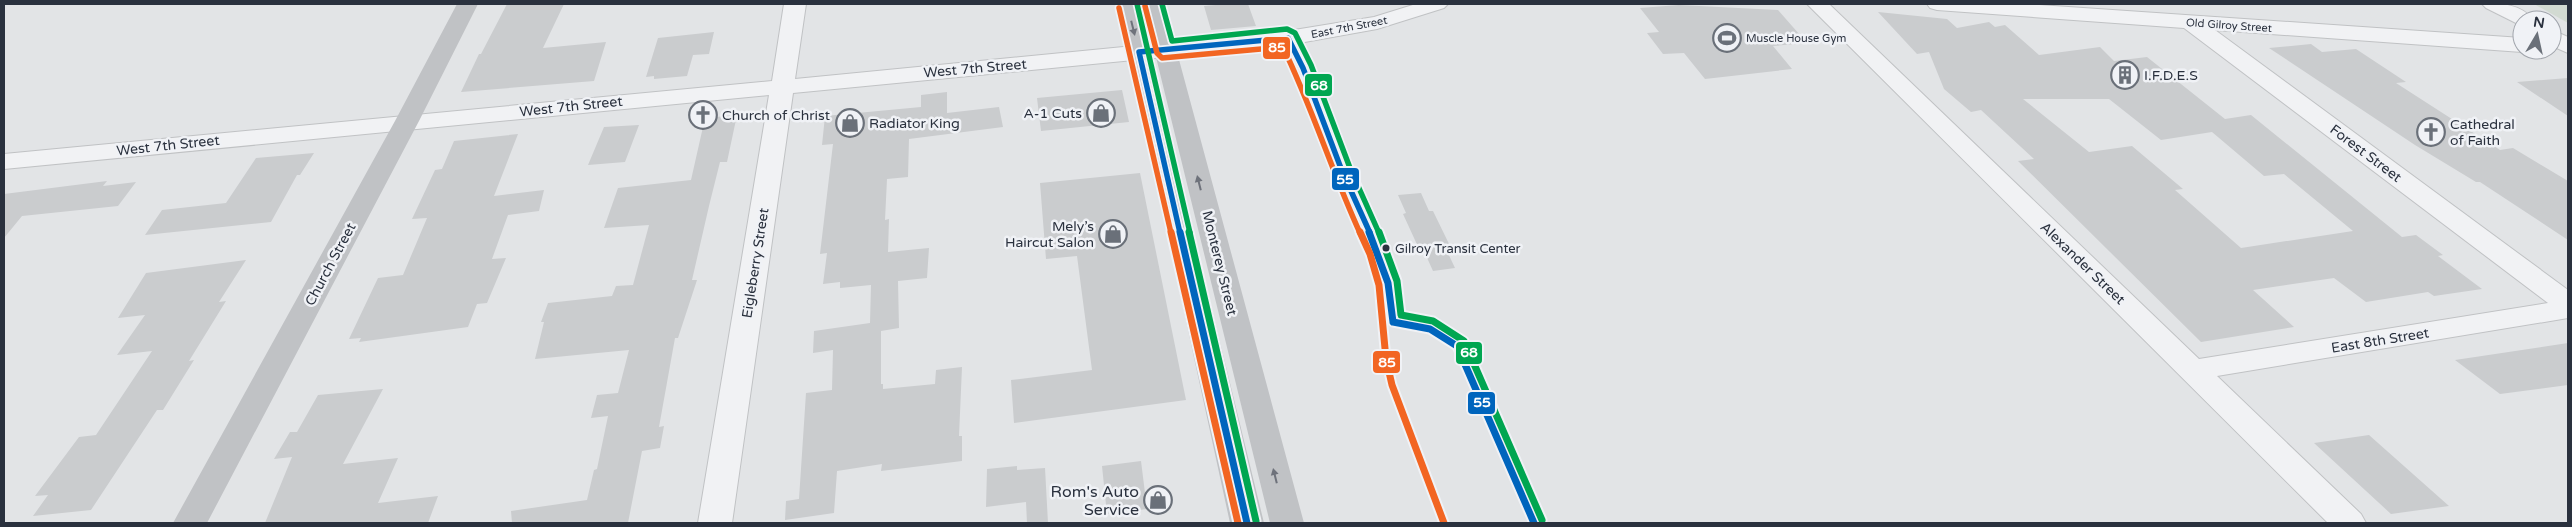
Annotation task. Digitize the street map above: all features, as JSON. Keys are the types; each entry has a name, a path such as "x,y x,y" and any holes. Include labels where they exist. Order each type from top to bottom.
{"main road":[{"name":"Church Street","path":"190,523 407,122 467,4"},
{"name":"Monterey Street","path":"1127,4 1152,51 1287,523"},
{"name":"Monterey Street","path":"1153,4 1152,51 1247,523"}],"street":[{"name":"Eigleberry Street","path":"715,523 795,4"},
{"name":"East 7th Street","path":"1152,51 1288,38 1351,29 1437,4"},
{"name":"Alexander Street","path":"1817,4 2349,523"},
{"name":"Old Gilroy Street","path":"1937,4 2512,44"},
{"name":"Forest Street","path":"2163,4 2191,22 2568,304"},
{"path":"2493,4 2512,14"},
{"name":"West 7th Street","path":"4,162 1152,51"},
{"name":"East 8th Street","path":"2192,370 2568,309"}],"shaded area":[{"path":"2534,4 2568,4 2568,23 2562,20 2562,10 2545,10"}],"building":[{"path":"507,4 564,4 543,48 606,42 594,81 461,92 479,54 481,54"},
{"path":"1248,4 1256,26 1211,30 1204,6"},
{"name":"Muscle House Gym","path":"1679,5 1778,10 1807,43 1773,46 1792,69 1705,79 1684,53 1663,54 1647,33 1659,32 1640,8"},
{"path":"1878,12 1947,19 1957,28 1989,22 1995,27 2005,25 2039,55 2100,47 2114,61 2147,57 2225,119 2251,115 2402,237 2416,235 2443,255 2438,256 2482,289 2434,296 2428,292 2366,302 2334,278 2253,290 2294,327 2201,342 2018,161 2034,159 1981,110 1971,112 1944,89 1929,52 1917,54","holes":["2023,99 2109,99 2161,140 2212,132 2264,176 2284,174 2353,231 2241,248 2175,190 2183,189 2132,146 2089,152"]},
{"path":"714,32 709,54 693,55 687,76 654,79 654,76 646,77 658,38"},
{"path":"2311,44 2322,52 2356,49 2406,82 2396,83 2500,150 2513,148 2568,181 2568,240 2480,182 2476,182 2415,145 2269,48"},
{"path":"2568,78 2568,116 2517,82"},
{"path":"1122,90 1129,122 1041,131 1037,98"},
{"path":"947,92 947,113 999,107 1003,127 909,139 908,177 887,179 885,220 889,219 888,252 929,248 927,278 898,281 899,328 881,331 881,384 883,384 883,389 935,384 936,370 962,367 959,436 962,436 962,461 881,471 882,464 837,471 834,513 785,520 786,501 799,499 806,393 832,390 833,350 813,353 814,331 870,323 871,285 840,288 840,282 823,284 827,253 820,254 833,144 822,145 825,116 921,107 921,95"},
{"path":"737,115 727,162 720,162 709,206 692,280 697,280 678,338 675,338 659,427 664,426 660,448 642,451 628,523 512,523 511,511 587,500 594,470 597,469 608,416 591,418 597,395 618,393 629,350 535,359 544,322 541,322 548,303 612,296 616,286 633,285 649,225 604,228 618,188 691,180 705,118"},
{"path":"639,125 625,162 588,165 604,127"},
{"path":"518,134 494,196 544,190 539,211 508,215 492,259 506,258 487,303 477,304 468,327 359,342 361,338 349,339 378,278 403,275 427,218 412,219 435,170 442,169 454,141"},
{"path":"314,153 300,175 297,175 271,222 145,235 162,210 226,203 256,158"},
{"path":"1140,173 1186,400 1014,423 1011,380 1092,370 1077,256 1046,259 1040,183"},
{"path":"107,181 103,186 136,182 118,206 22,216 4,238 4,194"},
{"path":"1421,193 1429,211 1433,211 1451,248 1446,249 1455,268 1433,271 1424,251 1420,251 1403,214 1406,213 1398,195"},
{"path":"246,260 219,302 226,301 189,361 194,360 163,410 157,410 91,510 33,516 48,495 35,496 79,437 96,435 152,351 117,355 145,315 118,318 146,273"},
{"path":"2568,343 2568,385 2500,394 2455,360"},
{"path":"383,389 343,464 398,458 378,503 438,496 428,523 265,523 292,457 274,459 290,432 297,432 318,395"},
{"path":"2369,435 2449,506 2391,514 2314,443"},
{"path":"1141,461 1147,509 1107,514 1102,466"},
{"path":"1017,466 1017,470 1045,468 1048,523 1027,523 1026,502 986,507 987,469"}],"transit line":[{"name":"68","path":"1137,4 1256,521"},
{"name":"68","path":"1162,4 1172,41 1287,29 1295,33 1311,65 1350,168 1386,248 1397,281 1401,315 1433,321 1464,341 1542,520"},
{"name":"85","path":"1145,6 1157,53 1162,58 1283,47 1295,72 1334,175 1370,254 1379,285 1386,359 1392,385 1444,523"},
{"name":"85","path":"1119,8 1238,523"},
{"name":"55","path":"1288,38 1303,68 1342,171 1378,251 1388,283 1393,322"},
{"name":"55","path":"1139,52 1288,38"},
{"name":"55","path":"1139,52 1247,523"},
{"name":"55","path":"1393,322 1430,329 1457,346 1534,523"}],"place":[{"name":"Muscle House Gym","path":"1727,38"},
{"name":"I.F.D.E.S","path":"2125,75"},
{"name":"A-1 Cuts","path":"1101,113"},
{"name":"Church of Christ","path":"703,115"},
{"name":"Radiator King","path":"850,123"},
{"name":"Cathedral of Faith","path":"2431,132"},
{"name":"Mely’s Haircut Salon","path":"1113,234"},
{"name":"Gilroy Transit Center","path":"1386,248"},
{"name":"Rom's Auto Service","path":"1158,500"}]}
